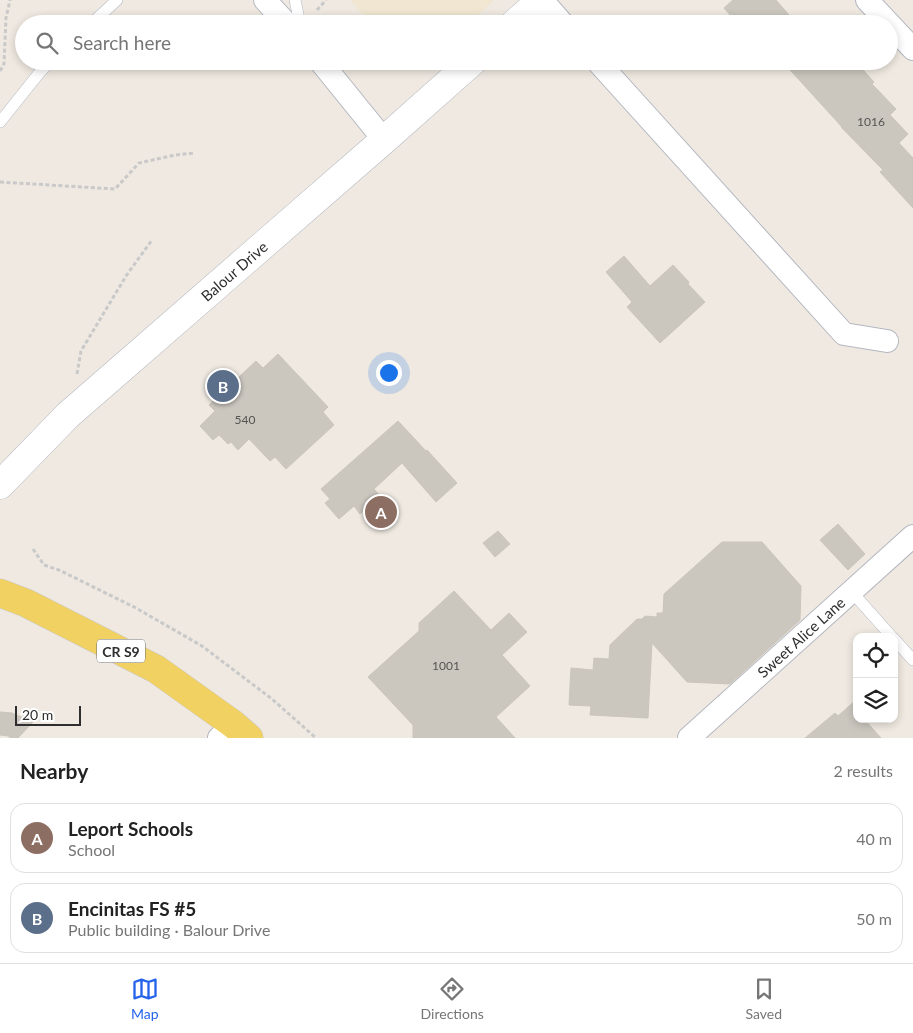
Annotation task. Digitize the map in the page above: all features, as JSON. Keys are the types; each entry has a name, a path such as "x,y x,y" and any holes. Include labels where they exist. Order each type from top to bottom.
{"main road":[{"name":"CR S9","path":"0,593 26,603 156,669 234,733"}],"street":[{"path":"265,0 279,15"},
{"path":"524,15 541,0 555,15"},
{"path":"868,0 882,15"},
{"path":"898,33 913,49"},
{"path":"327,70 384,140"},
{"name":"Balour Drive","path":"0,485 68,415 463,70"},
{"path":"605,70 844,334 887,341"},
{"name":"Sweet Alice Lane","path":"689,738 913,536"}],"lane":[{"path":"100,15 116,0"},
{"path":"295,0 298,15"},
{"path":"0,122 42,70"},
{"path":"852,592 889,633"},
{"path":"898,644 913,660"}],"path":[{"path":"0,71 4,64 6,18 10,0"},
{"path":"317,10 326,0"},
{"path":"0,182 115,189 139,164 175,155 195,154"},
{"path":"77,377 81,350 126,276 152,240"},
{"path":"33,549 44,565 59,570 136,608 202,646 272,700 316,738"}],"shaded area":[{"path":"350,0 494,0 478,15 363,15"}],"building":[{"path":"733,0 776,0 789,15 730,15 724,8"},
{"path":"790,70 863,70 874,82 872,84 896,109 890,115 908,134 899,143 913,158 913,208 880,172 883,170"},
{"path":"624,256 650,286 673,265 705,302 660,343 627,307 632,302 606,272"},
{"path":"278,354 328,407 323,412 334,425 286,469 275,457 270,461 249,439 238,450 231,442 228,444 219,435 213,440 200,426 215,411 209,405 256,361 263,368"},
{"path":"398,421 457,483 436,502 402,463 374,489 380,496 360,514 354,506 339,519 325,503 330,499 321,489"},
{"path":"838,524 865,554 848,570 820,540"},
{"path":"498,531 510,544 495,557 483,543"},
{"path":"722,542 762,542 801,586 800,620 730,684 687,682 652,643 648,718 590,715 591,706 569,705 571,668 593,670 594,658 609,659 610,645 637,619 642,619 645,616 657,617 657,613 663,613 664,594"},
{"path":"454,591 491,630 509,613 527,632 502,655 530,686 496,717 515,738 413,738 413,725 368,677 419,631 419,623"},
{"path":"853,703 853,723 868,723 881,738 805,738 835,713 838,716"},
{"path":"0,712 12,713 33,722 18,738 0,735"}],"place":[{"name":"Encinitas FS #5","path":"223,386"},
{"name":"Leport Schools","path":"381,512"}]}
